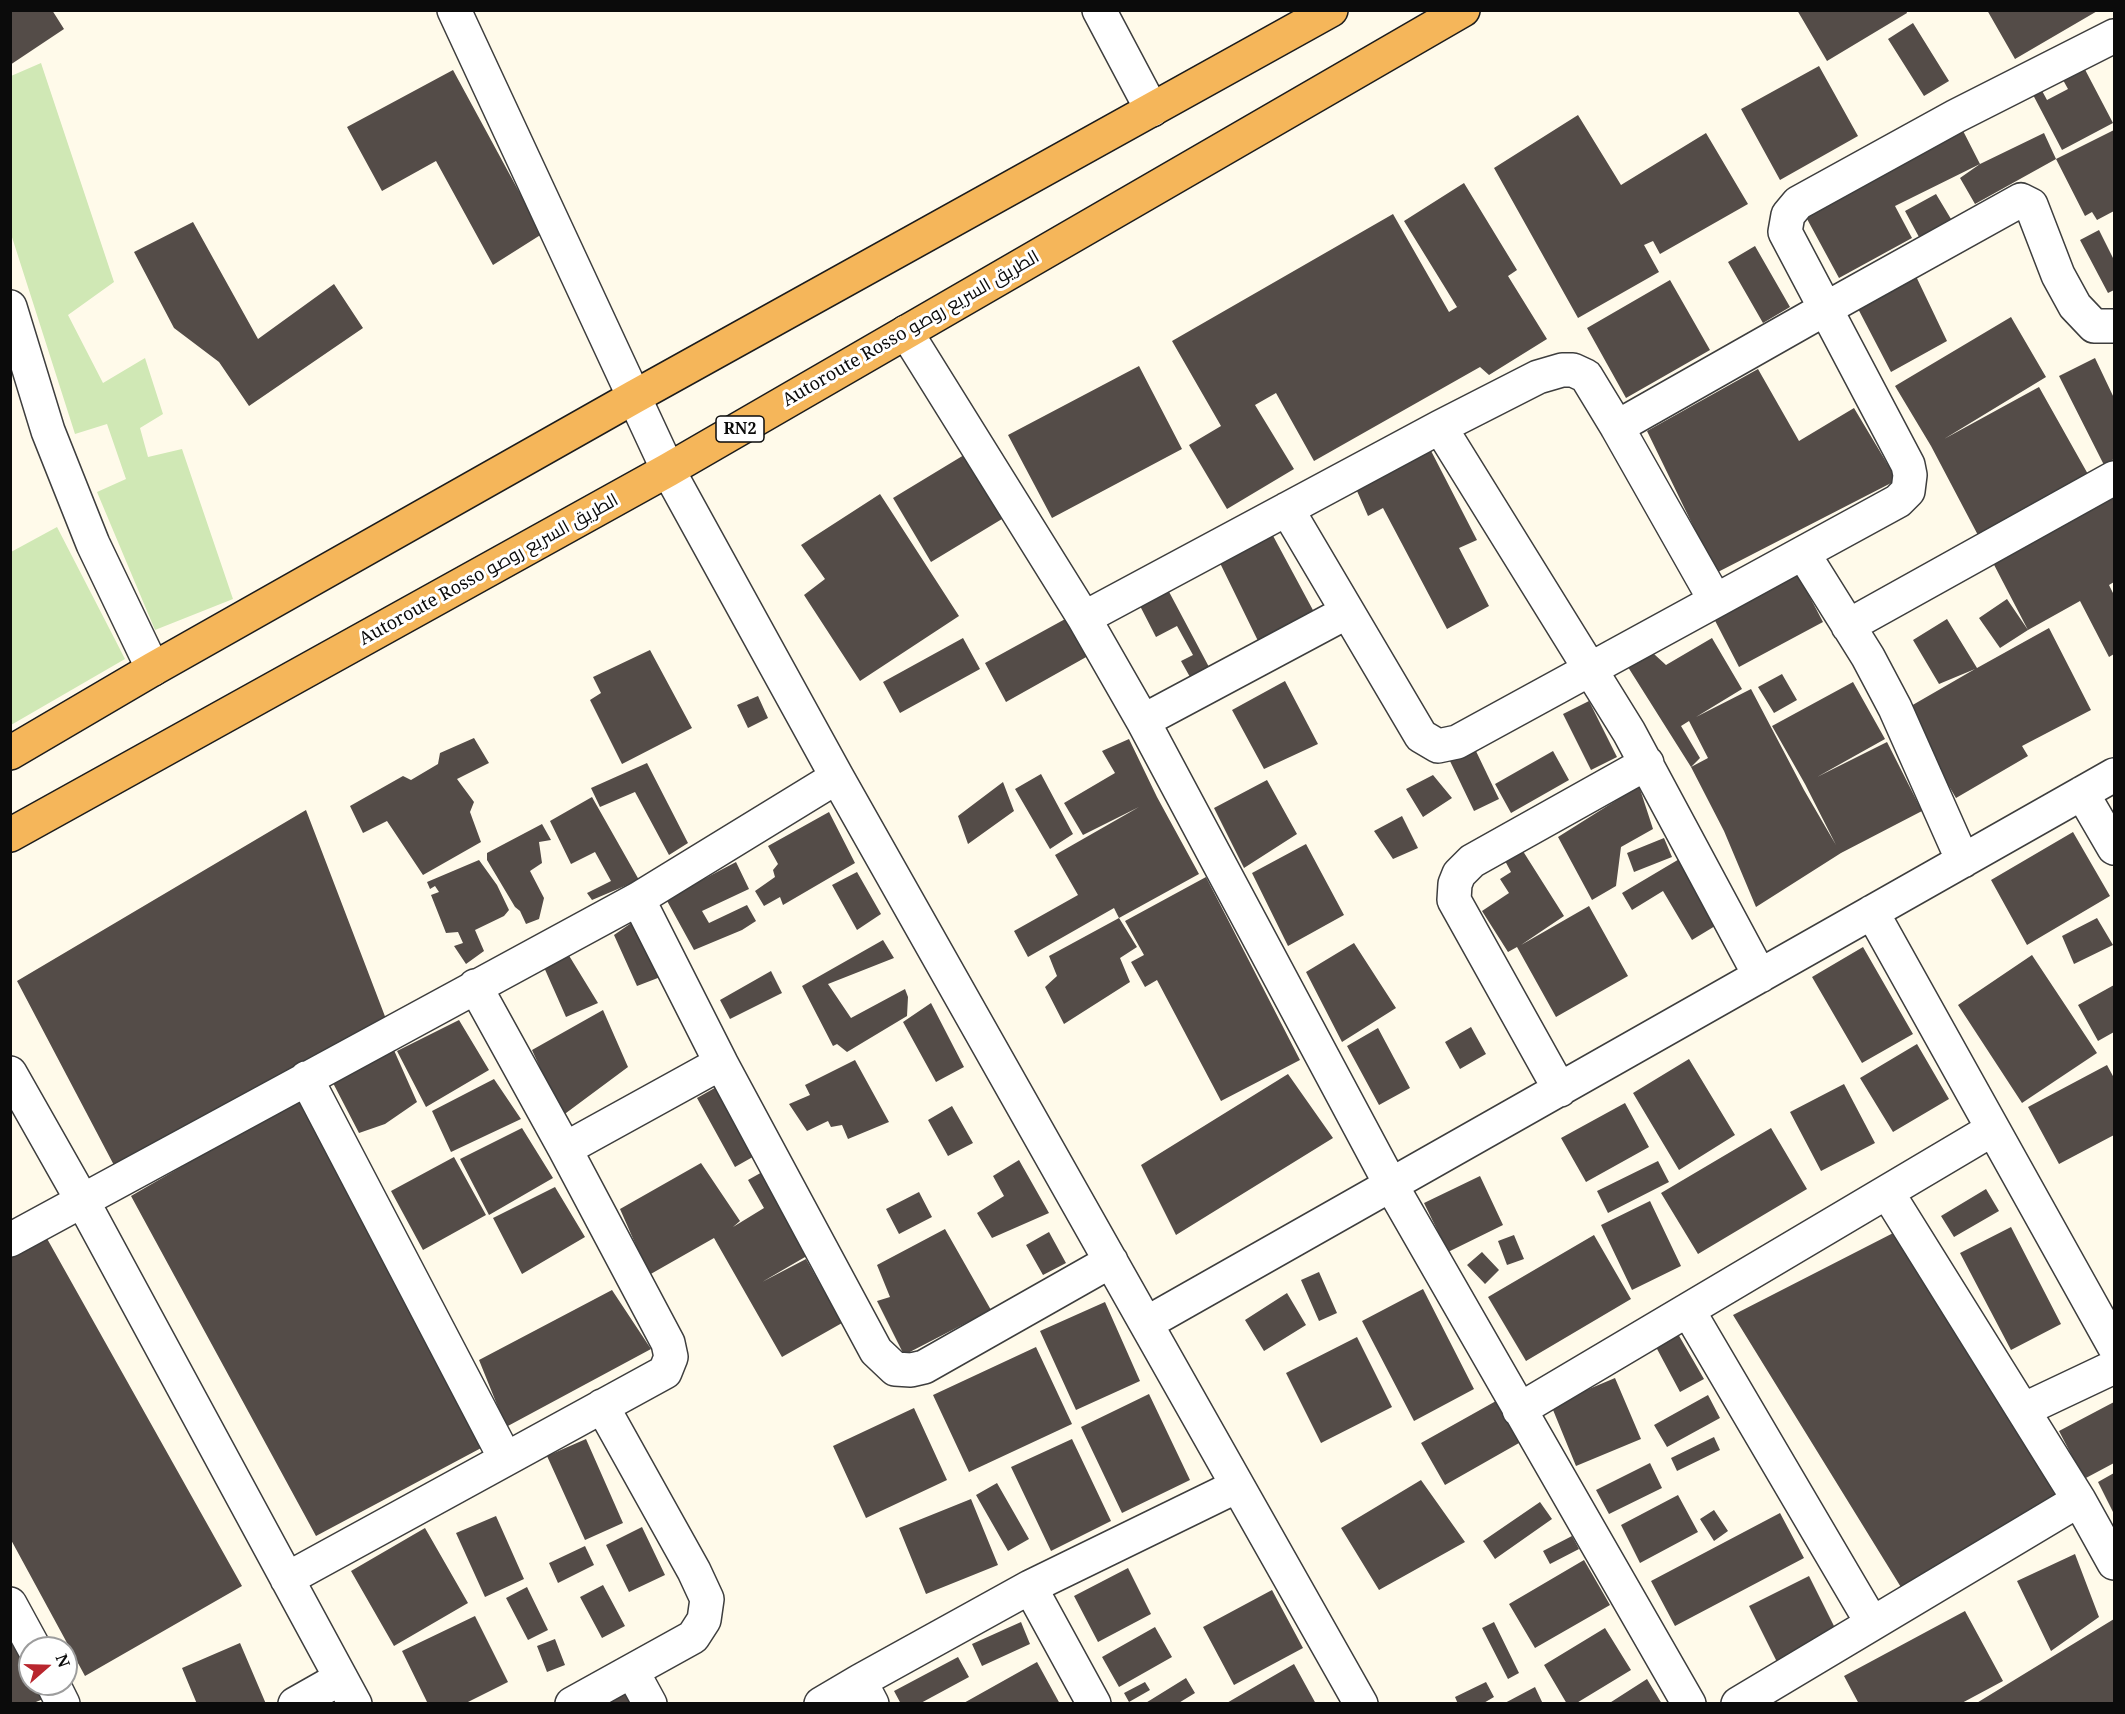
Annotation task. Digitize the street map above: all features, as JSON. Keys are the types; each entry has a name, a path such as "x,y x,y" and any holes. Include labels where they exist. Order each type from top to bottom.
{"highway":[{"path":"10,753 153,669 634,397 1331,10"},
{"name":"Autoroute Rosso الطريق السريع روصو","path":"10,835 668,470 1463,10"}],"street":[{"path":"454,10 668,470 837,777 1361,1704"},
{"path":"1099,10 1152,110"},
{"path":"1287,510 1421,736 1438,746 1456,742 1898,501 1908,491 1910,475 1900,447 1785,232 1788,215 1797,203 1956,116 2115,36"},
{"path":"1617,427 2021,200 2031,204 2058,275 2075,306 2094,326 2115,326"},
{"path":"10,307 48,431 93,544 153,669"},
{"path":"906,333 1084,618 1143,721 1391,1185 1689,1704"},
{"path":"1084,618 1440,427 1538,378 1562,370 1573,370 1586,376 1715,600"},
{"path":"1440,427 1647,763 1760,976"},
{"path":"1848,626 2115,478"},
{"path":"1803,553 1868,657 1895,708 1963,861"},
{"path":"1143,721 1347,612"},
{"path":"1560,1090 1455,900 1455,884 1459,874 1472,861 1647,763"},
{"path":"1146,1323 2115,775"},
{"path":"10,1239 638,899 837,777"},
{"path":"2082,793 2115,848"},
{"path":"638,899 721,1063 876,1351 895,1369 911,1370 924,1367 1111,1261"},
{"path":"1872,912 2115,1346"},
{"path":"287,1579 666,1372 671,1357 668,1343 475,986"},
{"path":"565,1149 721,1063"},
{"path":"10,1073 82,1200 348,1691 295,1704"},
{"path":"306,1078 505,1458"},
{"path":"1519,1410 1993,1129"},
{"path":"1887,1192 2079,1500 2115,1563"},
{"path":"1688,1310 1872,1623"},
{"path":"2022,1410 2115,1366"},
{"path":"572,1704 693,1637 704,1620 707,1599 694,1571 602,1406"},
{"path":"821,1704 866,1693 1030,1587 1237,1485"},
{"path":"1738,1704 2079,1500"},
{"path":"1030,1587 1094,1704"},
{"path":"10,1604 27,1636"},
{"path":"632,1671 650,1704"}],"green space":[{"path":"41,63 114,282 68,315 103,383 145,358 163,414 140,428 148,457 182,449 233,599 155,630 97,492 126,479 107,424 75,434 11,234 11,76"},
{"path":"57,527 125,659 11,725 11,552"}],"building":[{"path":"10,10 52,10 64,29 10,65"},
{"path":"1797,10 1906,10 1907,13 1827,61"},
{"path":"1987,10 2099,10 2015,59"},
{"path":"1913,23 1949,81 1924,96 1888,39"},
{"path":"2080,60 2113,123 2062,150 2031,91 2040,87 2047,100 2068,89 2058,71"},
{"path":"1819,66 1858,136 1780,180 1741,109"},
{"path":"453,70 542,234 493,265 436,161 382,191 347,127"},
{"path":"1578,115 1621,185 1706,133 1748,204 1660,254 1653,241 1644,245 1659,272 1578,318 1494,168"},
{"path":"1958,121 1980,164 1895,206 1912,238 1839,278 1800,206"},
{"path":"2114,130 2114,211 2097,220 2092,212 2085,216 2056,159"},
{"path":"2044,133 2056,159 1975,204 1960,178 1980,164"},
{"path":"1464,183 1517,270 1508,276 1547,339 1489,375 1480,367 1314,461 1276,393 1255,405 1294,469 1227,509 1189,445 1221,426 1172,341 1393,214 1449,312 1462,304 1457,307 1404,221"},
{"path":"1936,194 1951,219 1919,237 1905,211"},
{"path":"193,222 258,339 334,284 363,328 249,406 219,362 174,328 134,252"},
{"path":"2099,230 2114,260 2114,290 2108,293 2080,240"},
{"path":"1755,246 1790,307 1763,323 1728,262"},
{"path":"1913,270 1947,341 1891,372 1854,301"},
{"path":"1670,280 1710,350 1626,398 1587,328"},
{"path":"2011,317 2046,377 1944,439 2039,387 2089,476 1980,539 1931,446 1895,386"},
{"path":"2095,358 2114,398 2114,459 2104,465 2059,376"},
{"path":"1139,366 1182,449 1052,518 1008,435"},
{"path":"1758,369 1799,441 1854,408 1897,480 1716,573 1647,431"},
{"path":"1428,445 1477,540 1459,548 1489,606 1447,629 1383,508 1368,516 1357,491"},
{"path":"964,455 1002,519 931,562 893,498"},
{"path":"2114,489 2114,582 2109,585 2114,595 2114,654 2109,657 2080,601 2028,630 1991,559"},
{"path":"880,494 959,616 860,681 804,595 825,579 801,545"},
{"path":"1271,532 1314,612 1259,643 1219,561"},
{"path":"1793,565 1823,622 1739,667 1709,609"},
{"path":"1167,588 1209,667 1190,677 1181,661 1193,655 1177,626 1156,637 1139,604"},
{"path":"2007,599 2028,630 2000,648 1979,618"},
{"path":"1067,618 1088,656 1006,702 985,663"},
{"path":"1947,619 1977,668 2049,628 2091,710 2022,746 2028,756 1956,798 1904,710 1975,669 1939,684 1913,640"},
{"path":"963,638 980,669 900,713 883,682"},
{"path":"1712,638 1742,689 1696,717 1751,689 1836,845 1772,726 1853,682 1885,739 1817,777 1887,742 1922,811 1841,853 1756,907 1724,831 1691,767 1621,656 1642,643 1666,665","holes":["1689,721 1708,758 1691,767 1700,758 1681,726"]},
{"path":"650,650 692,728 622,764 590,700 601,693 593,677"},
{"path":"1782,674 1797,700 1774,713 1758,687"},
{"path":"1285,681 1318,744 1264,769 1232,710"},
{"path":"758,696 768,718 748,728 737,705"},
{"path":"1589,701 1617,757 1591,770 1563,714"},
{"path":"474,738 489,763 457,779 474,802 470,812 481,842 423,875 387,821 363,833 350,806 403,776 411,780 438,764 440,753"},
{"path":"1129,739 1157,797 1199,874 1119,918 1114,908 1028,957 1014,931 1078,895 1055,855 1139,807 1083,835 1064,803 1115,773 1102,751"},
{"path":"1474,747 1499,799 1474,811 1449,759"},
{"path":"1553,751 1569,780 1511,813 1495,784"},
{"path":"647,763 688,843 669,855 635,792 600,807 591,788"},
{"path":"1041,774 1073,834 1050,849 1015,789"},
{"path":"1433,775 1452,798 1423,817 1406,789"},
{"path":"1267,780 1297,834 1244,868 1214,808"},
{"path":"1003,782 1014,811 968,844 958,816"},
{"path":"1639,786 1653,829 1621,847 1616,886 1592,900 1558,837"},
{"path":"592,797 639,880 592,900 587,893 611,881 595,852 571,864 550,821"},
{"path":"306,810 386,1019 116,1169 17,981"},
{"path":"829,812 855,863 783,905 780,897 764,906 755,891 775,877 773,870 778,864 768,846"},
{"path":"1402,816 1418,848 1393,859 1374,831"},
{"path":"542,824 551,840 539,842 542,863 530,871 544,898 539,919 526,924 487,860 487,853"},
{"path":"2073,832 2110,896 2027,945 1991,880"},
{"path":"1664,838 1672,857 1634,872 1627,853"},
{"path":"1306,844 1344,915 1288,946 1252,873"},
{"path":"1521,848 1564,916 1521,945 1589,906 1628,976 1556,1017 1517,947 1508,952 1482,911 1509,893 1500,879 1511,872 1504,859"},
{"path":"1681,858 1720,923 1692,940 1663,891 1632,910 1622,893"},
{"path":"479,860 497,885 509,910 504,916 475,930 484,951 466,964 454,946 463,943 458,932 446,933 431,895 439,892 435,886 430,889 427,882"},
{"path":"736,862 749,889 702,911 709,923 747,905 756,921 742,930 694,950 666,899"},
{"path":"857,872 881,914 857,930 832,885"},
{"path":"1206,877 1300,1060 1221,1101 1157,980 1145,987 1131,962 1144,955 1125,921"},
{"path":"1119,918 1137,947 1120,958 1130,982 1064,1024 1045,987 1057,976 1049,956"},
{"path":"2097,918 2113,945 2074,964 2062,936"},
{"path":"637,919 663,976 637,986 614,935"},
{"path":"883,940 894,958 828,984 851,1018 905,989 908,997 907,1016 847,1052 837,1044 833,1046 802,986"},
{"path":"1354,943 1396,1008 1342,1042 1306,972"},
{"path":"1863,947 1913,1034 1862,1063 1812,977"},
{"path":"565,949 598,1003 566,1017 543,965"},
{"path":"2032,955 2097,1053 2022,1103 1958,1005"},
{"path":"771,971 782,993 730,1019 720,1000"},
{"path":"2114,985 2114,1032 2098,1041 2078,1005"},
{"path":"931,1003 964,1067 936,1082 903,1022"},
{"path":"603,1010 628,1067 562,1116 532,1050"},
{"path":"459,1020 489,1070 426,1107 397,1051"},
{"path":"1471,1027 1486,1054 1460,1069 1445,1042"},
{"path":"1378,1028 1410,1088 1379,1105 1347,1046"},
{"path":"1917,1044 1949,1099 1893,1132 1860,1078"},
{"path":"393,1048 417,1102 385,1124 359,1133 333,1083"},
{"path":"1689,1059 1735,1135 1679,1170 1633,1093"},
{"path":"855,1060 889,1122 848,1139 842,1125 831,1127 828,1121 807,1131 789,1104 810,1095 805,1085"},
{"path":"2107,1065 2114,1078 2114,1135 2059,1164 2028,1107"},
{"path":"1288,1074 1333,1138 1176,1235 1141,1165"},
{"path":"494,1079 521,1119 451,1152 432,1111"},
{"path":"1844,1084 1875,1143 1821,1171 1790,1112"},
{"path":"720,1085 758,1154 735,1167 697,1098"},
{"path":"300,1098 483,1447 316,1536 131,1196"},
{"path":"1625,1103 1649,1147 1586,1182 1561,1138"},
{"path":"952,1106 973,1143 948,1156 928,1120"},
{"path":"522,1128 553,1178 489,1215 460,1159"},
{"path":"1771,1128 1807,1189 1698,1254 1661,1193"},
{"path":"454,1157 486,1215 423,1250 391,1191"},
{"path":"1019,1160 1049,1213 992,1238 977,1213 1004,1196 993,1176"},
{"path":"1658,1161 1669,1182 1608,1213 1597,1191"},
{"path":"701,1163 740,1221 733,1227 764,1208 748,1180 764,1171 812,1253 762,1282 806,1259 842,1323 782,1357 714,1238 649,1275 620,1209"},
{"path":"1480,1176 1503,1225 1448,1252 1424,1203"},
{"path":"555,1187 585,1237 522,1274 493,1218"},
{"path":"1986,1189 1999,1211 1954,1237 1941,1216"},
{"path":"919,1192 932,1217 899,1234 886,1209"},
{"path":"1650,1201 1681,1266 1632,1290 1601,1225"},
{"path":"2011,1227 2061,1324 2011,1350 1960,1253"},
{"path":"1903,1228 2069,1488 1907,1597 1733,1315"},
{"path":"945,1229 991,1310 904,1355 877,1301 890,1297 877,1265"},
{"path":"1049,1232 1066,1263 1043,1275 1026,1245"},
{"path":"45,1235 242,1586 85,1676 78,1663 78,1636 63,1636 10,1538 10,1255"},
{"path":"1514,1235 1524,1259 1507,1265 1498,1241"},
{"path":"1594,1235 1631,1299 1526,1361 1488,1297"},
{"path":"1482,1252 1499,1270 1485,1284 1467,1265"},
{"path":"1319,1272 1337,1313 1319,1321 1301,1280"},
{"path":"1423,1289 1474,1389 1414,1421 1362,1321"},
{"path":"612,1290 651,1349 506,1427 479,1360"},
{"path":"1287,1293 1306,1325 1264,1351 1245,1320"},
{"path":"1105,1302 1140,1381 1076,1410 1040,1331"},
{"path":"1678,1334 1704,1379 1680,1392 1656,1347"},
{"path":"1357,1337 1392,1407 1321,1443 1286,1373"},
{"path":"1036,1347 1072,1424 969,1472 933,1395"},
{"path":"1615,1378 1641,1439 1576,1466 1551,1405"},
{"path":"1149,1394 1190,1480 1122,1513 1081,1427"},
{"path":"1708,1395 1720,1418 1667,1447 1654,1425"},
{"path":"1496,1401 1519,1443 1445,1485 1421,1443"},
{"path":"2114,1402 2114,1463 2084,1479 2059,1431"},
{"path":"914,1408 947,1480 866,1518 833,1446"},
{"path":"1714,1437 1720,1450 1677,1471 1671,1458"},
{"path":"586,1439 623,1523 585,1540 547,1456"},
{"path":"1072,1439 1111,1521 1051,1551 1011,1467"},
{"path":"1650,1463 1662,1488 1609,1514 1596,1490"},
{"path":"2114,1473 2114,1514 2098,1482"},
{"path":"1421,1480 1465,1542 1379,1590 1341,1528"},
{"path":"997,1483 1029,1539 1008,1551 976,1495"},
{"path":"1678,1495 1698,1532 1640,1563 1621,1525"},
{"path":"971,1499 998,1565 926,1594 899,1528"},
{"path":"1540,1502 1552,1519 1495,1559 1483,1541"},
{"path":"1714,1510 1728,1531 1714,1541 1700,1519"},
{"path":"1780,1513 1804,1558 1675,1626 1651,1581"},
{"path":"496,1516 524,1579 485,1597 456,1533"},
{"path":"642,1527 665,1575 629,1592 606,1545"},
{"path":"425,1528 468,1603 394,1646 351,1571"},
{"path":"1572,1536 1579,1549 1550,1564 1543,1551"},
{"path":"585,1546 594,1565 558,1583 549,1563"},
{"path":"2075,1554 2099,1617 2051,1651 2017,1581"},
{"path":"1584,1560 1610,1605 1535,1648 1509,1604"},
{"path":"1128,1568 1151,1614 1098,1642 1074,1596"},
{"path":"1809,1576 1837,1632 1777,1662 1749,1606"},
{"path":"603,1585 625,1626 602,1638 580,1597"},
{"path":"527,1587 548,1630 528,1640 506,1598"},
{"path":"1272,1590 1303,1648 1234,1685 1203,1627"},
{"path":"1965,1611 2003,1681 1960,1704 1859,1704 1844,1676"},
{"path":"475,1616 508,1682 464,1704 428,1704 402,1651"},
{"path":"10,1618 20,1636 18,1636 18,1696 51,1696 31,1704 10,1704"},
{"path":"2114,1619 2114,1704 1975,1704"},
{"path":"1021,1622 1030,1644 982,1666 972,1644"},
{"path":"1494,1622 1519,1673 1508,1679 1482,1628"},
{"path":"1155,1627 1172,1657 1119,1687 1102,1657"},
{"path":"1605,1628 1631,1670 1575,1704 1567,1704 1544,1665"},
{"path":"555,1639 565,1665 547,1672 537,1646"},
{"path":"240,1643 266,1704 197,1704 182,1668"},
{"path":"958,1657 969,1677 919,1704 901,1704 894,1691"},
{"path":"1037,1662 1060,1704 962,1704"},
{"path":"1294,1664 1316,1704 1225,1704"},
{"path":"1186,1678 1195,1693 1177,1704 1144,1704"},
{"path":"1647,1679 1662,1704 1608,1704"},
{"path":"1145,1682 1150,1690 1129,1702 1124,1693"},
{"path":"1486,1682 1494,1697 1482,1704 1458,1704 1455,1697"},
{"path":"1535,1687 1543,1704 1503,1704"},
{"path":"628,1692 634,1704 606,1704"}]}
